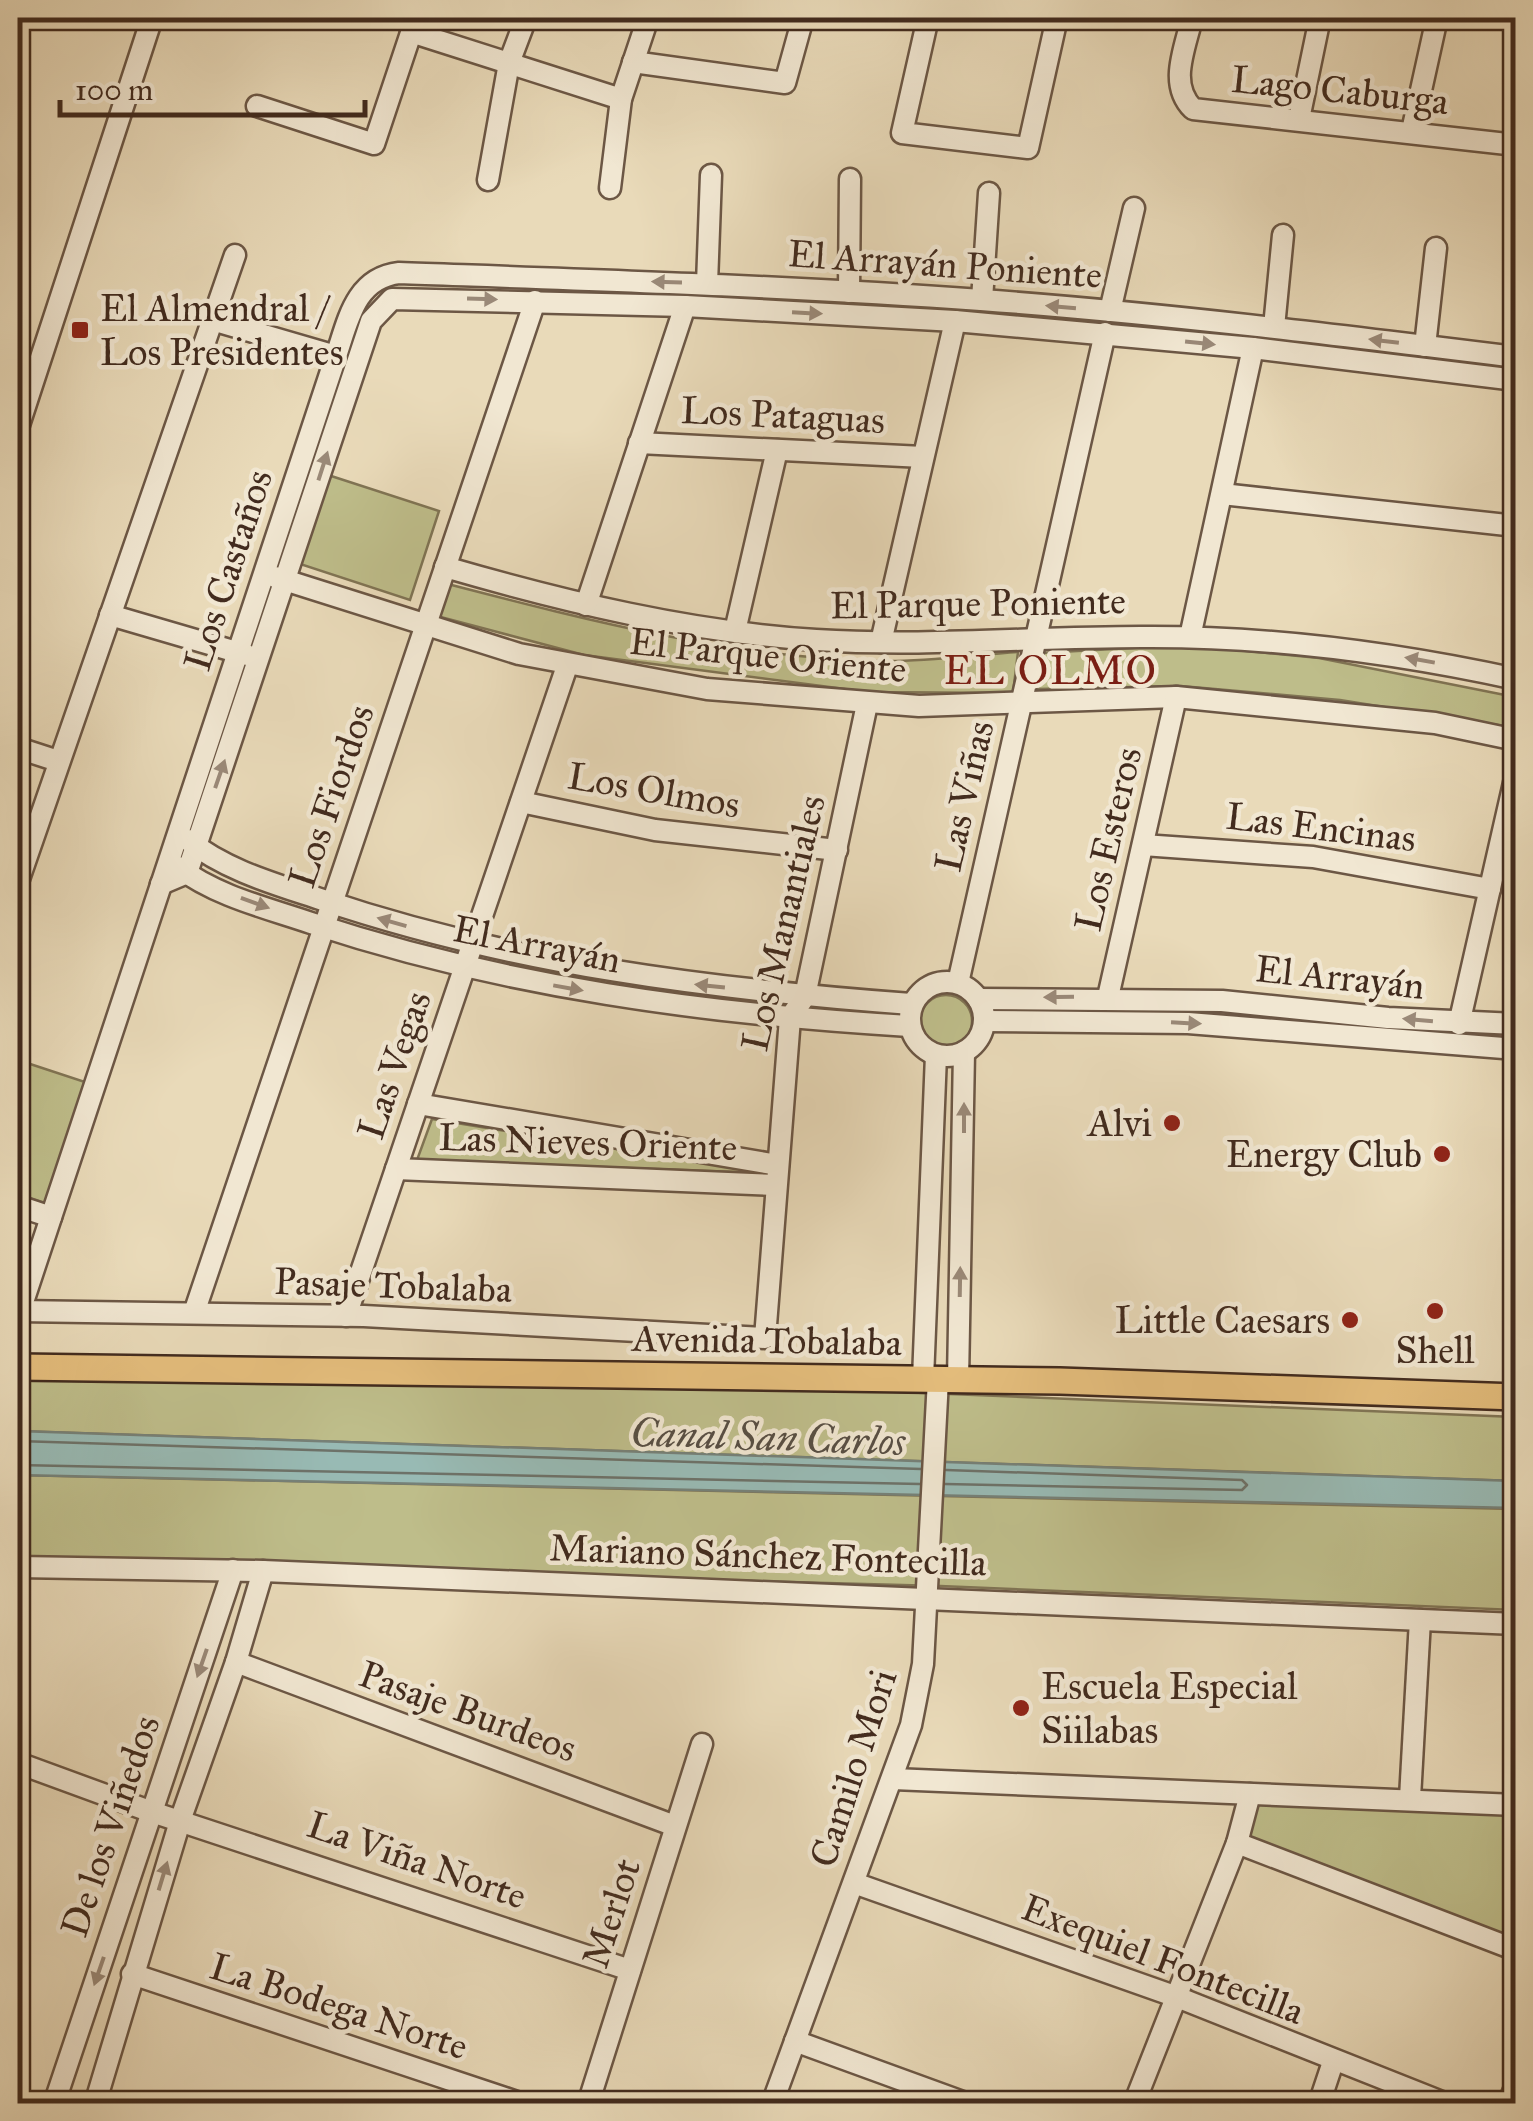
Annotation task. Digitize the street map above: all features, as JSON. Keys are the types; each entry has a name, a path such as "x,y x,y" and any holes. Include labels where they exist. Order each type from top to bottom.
{"main road":[{"name":"Avenida Tobalaba","path":"18,1368 940,1380 1516,1396"}],"street":[{"path":"18,428 152,18"},
{"path":"488,180 509,63 526,18"},
{"path":"610,188 620,98 648,18"},
{"path":"633,62 786,83 803,18"},
{"path":"928,18 902,134 1028,148 1057,18"},
{"name":"Lago Caburga","path":"1192,18 1178,78 1180,96 1193,109 1516,145"},
{"path":"1300,119 1320,18"},
{"path":"1412,131 1437,18"},
{"path":"256,106 374,144 414,24 509,63 620,98"},
{"path":"707,284 711,175"},
{"path":"849,292 850,180"},
{"path":"982,300 989,193"},
{"path":"1110,311 1134,208"},
{"path":"1274,327 1283,235"},
{"path":"1424,346 1436,248"},
{"path":"18,882 234,255"},
{"name":"El Arrayán Poniente","path":"370,283 399,274 707,284 982,300 1274,327 1516,357"},
{"name":"Los Castaños","path":"187,873 336,356 355,303 370,283"},
{"name":"El Arrayán Poniente","path":"386,302 407,297 685,306 955,321 1253,348 1516,380"},
{"name":"Los Fiordos","path":"194,1313 535,301"},
{"name":"Los Castaños","path":"274,576 371,321 386,302"},
{"path":"586,605 685,306"},
{"path":"212,320 336,356"},
{"path":"881,642 955,321"},
{"name":"Las Viñas","path":"958,982 1105,333"},
{"path":"1190,637 1253,348"},
{"name":"Los Pataguas","path":"639,443 923,457"},
{"path":"735,631 777,450"},
{"path":"1222,494 1516,526"},
{"name":"El Parque Poniente","path":"445,567 586,605 735,631 881,642 1190,637 1351,649 1516,679"},
{"name":"El Parque Oriente","path":"274,576 426,626 567,666 707,689 867,704 1176,697 1435,723 1516,740"},
{"path":"110,615 248,656"},
{"name":"Los Castaños","path":"19,1311 178,832 248,656"},
{"name":"Las Vegas","path":"346,1316 567,666"},
{"name":"Los Esteros","path":"1108,996 1176,697"},
{"name":"Los Manantiales","path":"765,1338 790,1018 806,996 867,704"},
{"path":"18,748 58,761"},
{"path":"1460,1024 1516,774"},
{"name":"Los Olmos","path":"521,802 655,830 837,850"},
{"name":"El Arrayán","path":"178,832 224,864 332,903 473,943 643,978 912,1004"},
{"name":"Las Encinas","path":"1143,845 1313,857 1490,889"},
{"name":"El Arrayán","path":"170,858 187,873 226,893 464,968 642,1000 790,1018 910,1026"},
{"path":"161,884 187,873"},
{"path":"958,982 978,999 984,1020 974,1044 964,1052 936,1055 924,1049 910,1026 912,1004 930,984 958,982"},
{"name":"El Arrayán","path":"978,999 1108,996 1262,1003 1460,1024 1516,1024"},
{"name":"El Arrayán","path":"984,1020 1161,1022 1516,1049"},
{"path":"940,1380 961,1246 964,1052"},
{"path":"936,1055 931,1244 940,1380"},
{"path":"418,1104 777,1175"},
{"name":"Las Nieves Oriente","path":"396,1169 777,1175"},
{"path":"18,1206 51,1218"},
{"path":"931,1244 961,1246"},
{"name":"Pasaje Tobalaba","path":"19,1311 346,1316 765,1338"},
{"name":"Camilo Mori","path":"772,2104 911,1725 923,1664 929,1500 940,1380"},
{"name":"Mariano Sánchez Fontecilla","path":"18,1567 262,1570 1516,1624"},
{"name":"De los Viñedos","path":"54,2104 233,1570"},
{"name":"De los Viñedos","path":"95,2104 132,1974 236,1662 262,1570"},
{"path":"1410,1798 1420,1620"},
{"name":"Pasaje Burdeos","path":"236,1662 676,1826"},
{"name":"Merlot","path":"588,2104 702,1744"},
{"name":"La Viña Norte","path":"18,1762 152,1812 181,1818 630,1970"},
{"path":"892,1779 1410,1798 1516,1806"},
{"path":"1134,2104 1237,1843 1250,1794"},
{"path":"1237,1843 1516,1950"},
{"name":"Exequiel Fontecilla","path":"854,1883 1177,1997 1447,2104"},
{"name":"La Bodega Norte","path":"132,1974 523,2104"},
{"path":"795,2041 968,2104"},
{"path":"1319,2104 1333,2062"},
{"path":"1508,2104 1516,2085"}],"shaded area":[{"path":"325,474 439,511 410,600 297,563"},
{"path":"444,583 660,635 770,653 898,661 1018,652 1013,693 868,692 584,655 433,615"},
{"path":"1187,645 1319,658 1515,697 1510,727 1340,700 1181,686 1038,689 1041,653"},
{"path":"946,995 964,1003 972,1021 964,1039 946,1047 928,1039 920,1021 928,1003"},
{"path":"18,1060 88,1083 48,1204 18,1194"},
{"path":"432,1119 766,1173 417,1160"},
{"path":"18,1379 775,1387 1515,1417 1516,1481 18,1431"},
{"path":"18,1475 1515,1509 1515,1610 940,1586 18,1561"},
{"path":"1250,1794 1515,1805 1515,1950 1237,1843"}],"water":[{"path":"18,1431 1515,1481 1516,1508 18,1475"}],"place":[{"name":"El Almendral / Los Presidentes","path":"80,330"},
{"name":"Alvi","path":"1172,1123"},
{"name":"Energy Club","path":"1442,1154"},
{"name":"Shell","path":"1435,1311"},
{"name":"Little Caesars","path":"1350,1320"},
{"name":"Escuela Especial Siilabas","path":"1021,1708"}],"district":[{"name":"EL OLMO","path":"1051,670"}],"water label":[{"name":"Canal San Carlos","path":"768,1437"}]}
